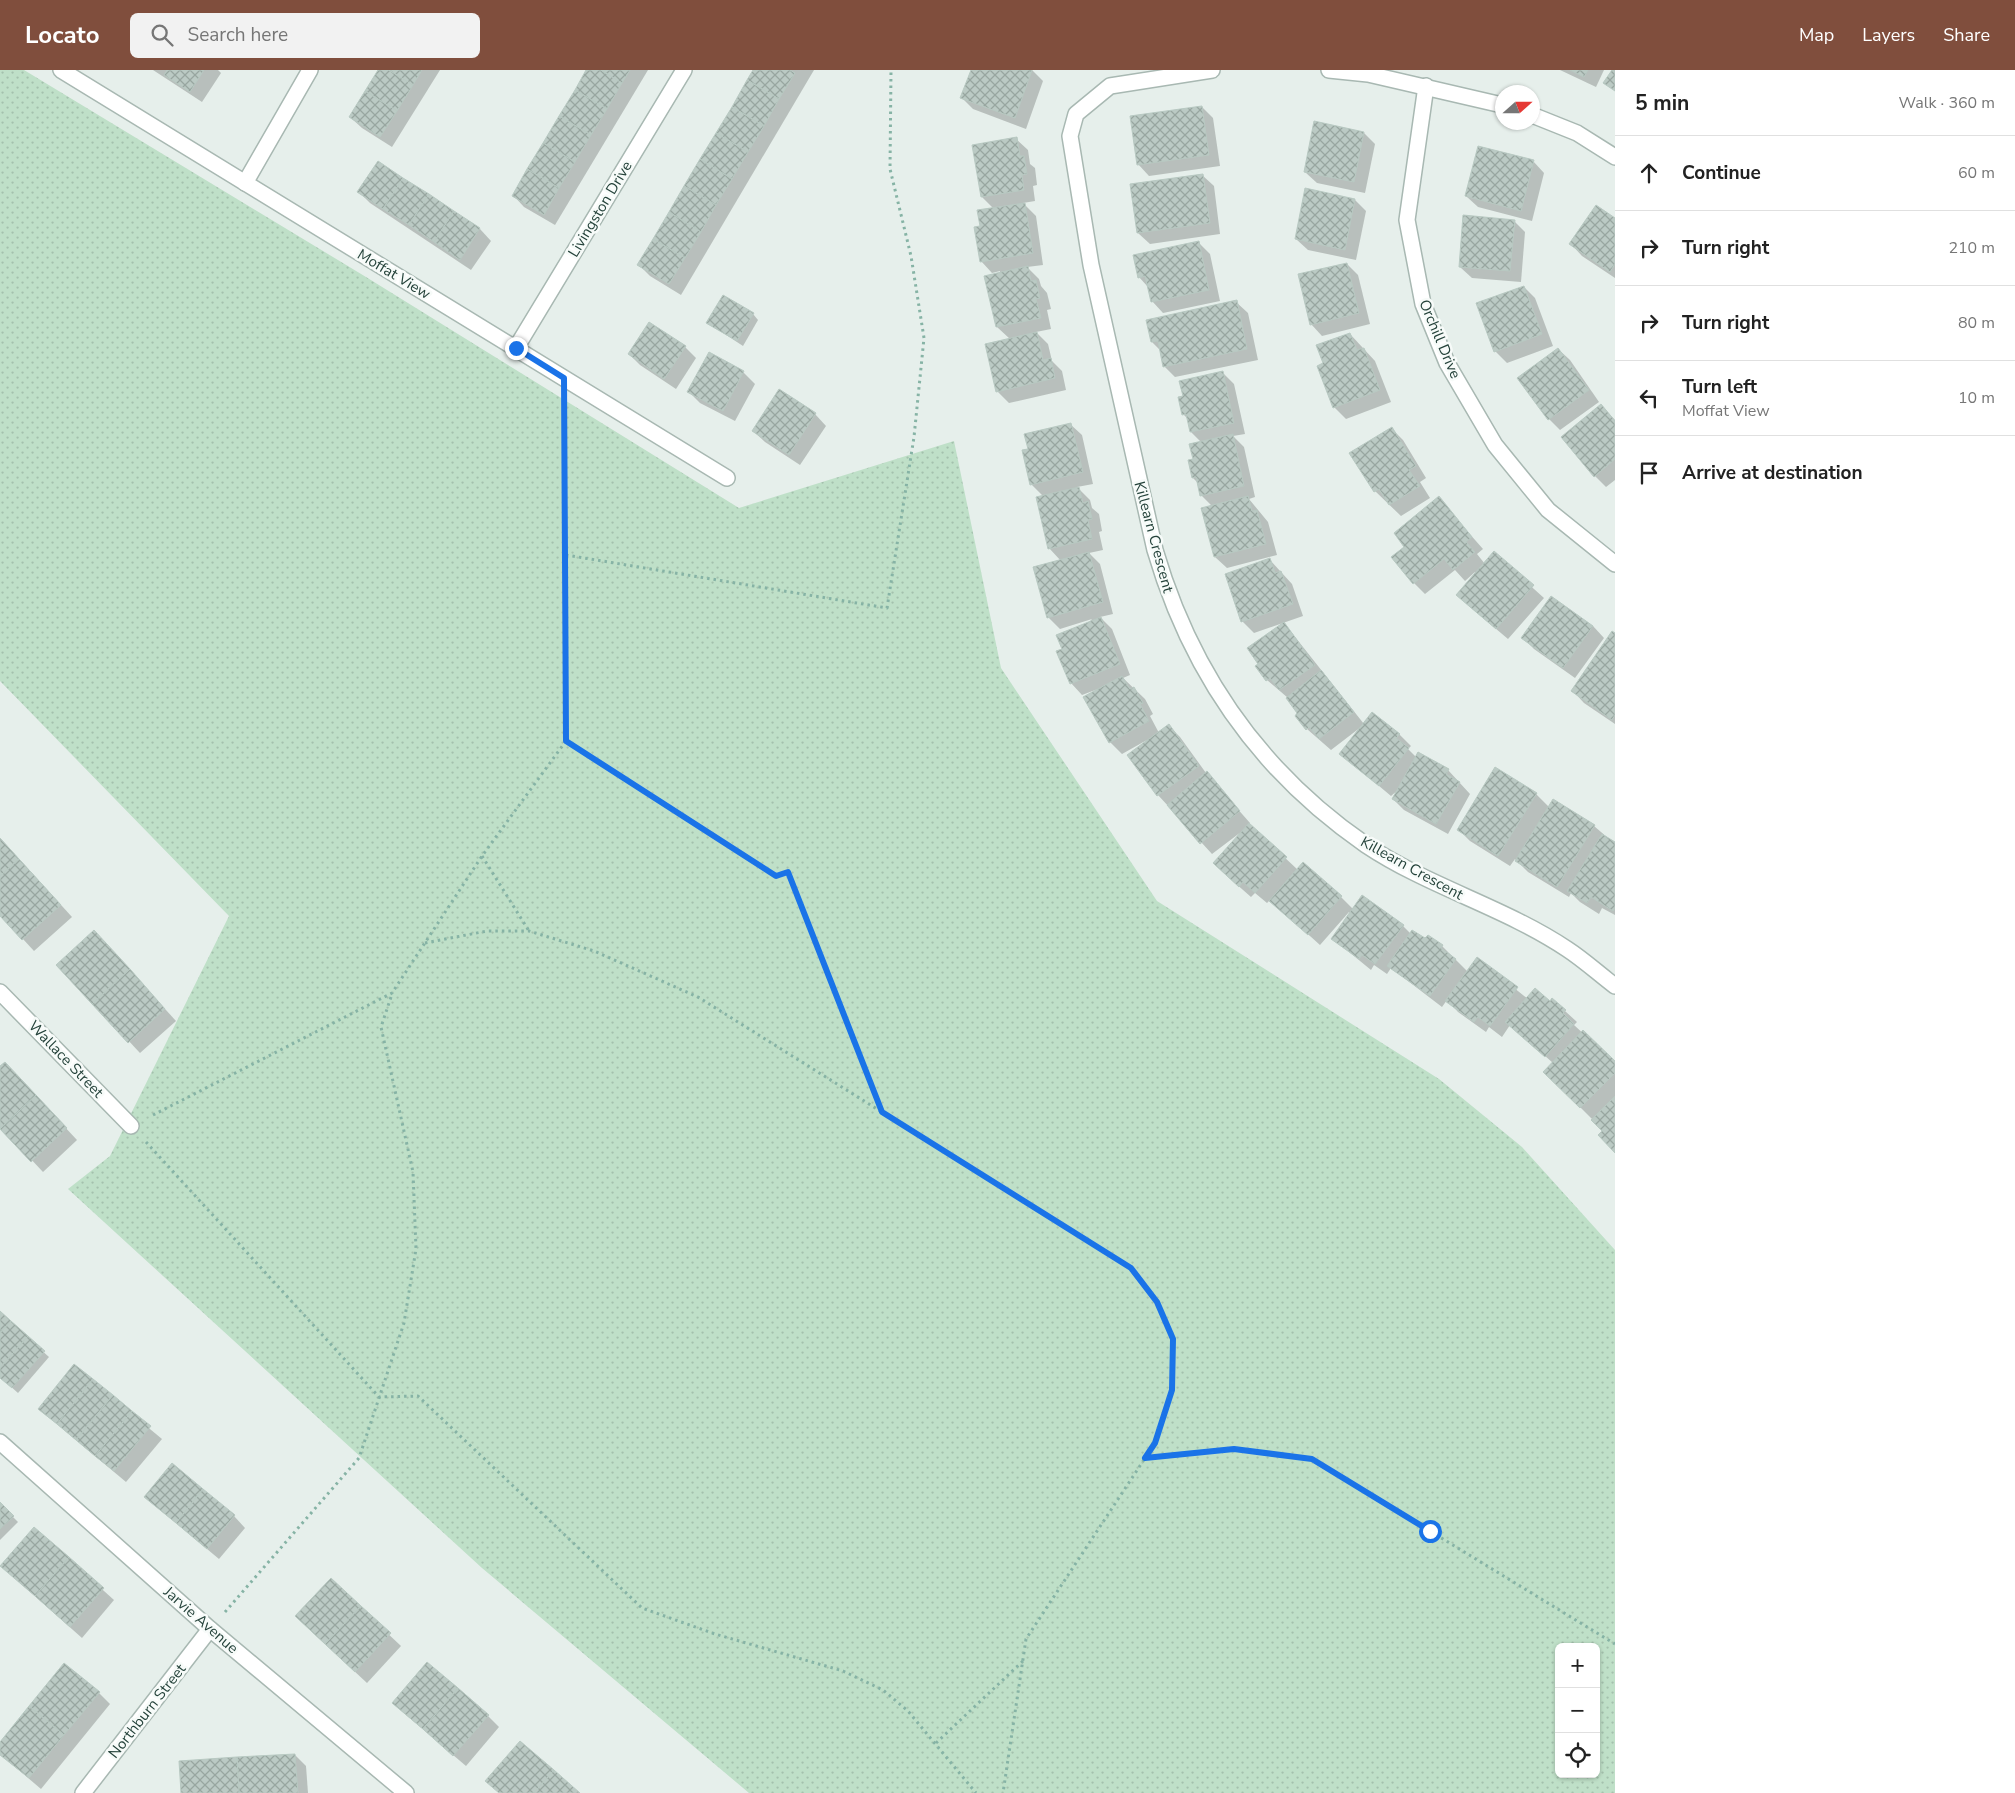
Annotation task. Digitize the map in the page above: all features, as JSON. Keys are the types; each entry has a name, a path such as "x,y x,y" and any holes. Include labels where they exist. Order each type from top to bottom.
{"street":[{"name":"Moffat View","path":"61,70 727,478"},
{"path":"245,183 310,70"},
{"name":"Livingston Drive","path":"516,348 684,70"},
{"name":"Killearn Crescent","path":"1212,70 1110,86 1076,114 1070,136 1091,265 1155,550 1166,588 1185,632 1216,692 1258,748 1308,799 1367,845 1448,890 1514,920 1567,949 1615,986"},
{"path":"1329,70 1368,74 1495,103"},
{"name":"Orchill Drive","path":"1426,86 1407,220 1423,304 1447,362 1495,444 1548,510 1615,564"},
{"path":"1540,118 1577,133 1615,157"},
{"name":"Wallace Street","path":"0,992 131,1126"},
{"name":"Jarvie Avenue","path":"0,1442 210,1629 406,1793"},
{"name":"Northburn Street","path":"83,1793 210,1629"}],"path":[{"path":"566,555 887,608 914,437 924,338 911,256 890,168 891,70"},
{"path":"210,1629 359,1458 404,1323 416,1249 413,1172 381,1028 392,993 424,943 482,856 566,741 564,378"},
{"path":"566,741 776,876 788,872 882,1112"},
{"path":"482,856 529,931"},
{"path":"424,943 487,931 529,931 594,951 698,997 1131,1268 1157,1302 1173,1339 1172,1390 1155,1443 1026,1639 1025,1660 1004,1793"},
{"path":"392,993 131,1126 379,1396 418,1396 642,1608 715,1634 851,1675 883,1690 908,1711 976,1793"},
{"path":"1145,1458 1234,1449 1312,1459 1615,1644"},
{"path":"936,1743 1025,1660"}],"green space":[{"path":"0,70 24,70 366,277 739,508 954,441 1001,668 1157,901 1439,1079 1522,1147 1615,1250 1615,1793 749,1793 482,1568 68,1189 110,1156 229,916 0,681"}],"building":[{"path":"167,70 204,70 190,92 164,75"},
{"path":"378,70 389,70 413,85 397,111 365,91"},
{"path":"389,70 422,70 413,85"},
{"path":"586,70 601,70 622,83 607,109 575,90"},
{"path":"601,70 630,70 622,83"},
{"path":"753,70 790,70 795,73 779,99 747,80"},
{"path":"971,70 1032,70 1015,118 960,98"},
{"path":"1570,70 1588,70 1584,77"},
{"path":"1612,70 1615,70 1615,91 1603,83"},
{"path":"747,80 779,99 764,126 732,107"},
{"path":"575,90 607,109 591,135 559,116"},
{"path":"365,91 397,111 380,137 349,117"},
{"path":"1202,106 1209,155 1137,165 1130,116"},
{"path":"732,107 764,126 748,152 716,133"},
{"path":"559,116 591,135 575,162 543,143"},
{"path":"1314,121 1364,132 1354,182 1304,172"},
{"path":"716,133 748,152 732,179 700,159"},
{"path":"1017,137 1020,156 1024,156 1027,174 1022,175 1024,190 981,197 972,145"},
{"path":"543,143 575,162 559,188 527,169"},
{"path":"1478,146 1534,160 1521,211 1465,196"},
{"path":"700,159 732,179 716,205 684,186"},
{"path":"378,161 403,178 383,209 357,192"},
{"path":"527,169 559,188 544,215 512,196"},
{"path":"1203,174 1210,223 1137,233 1130,184"},
{"path":"403,178 429,194 409,225 383,209"},
{"path":"684,186 716,205 701,232 669,212"},
{"path":"1305,188 1355,199 1345,250 1295,239"},
{"path":"429,194 454,211 434,242 409,225"},
{"path":"1025,203 1033,253 980,262 974,227 980,226 977,210"},
{"path":"1596,205 1615,218 1615,264 1610,272 1569,244"},
{"path":"454,211 480,228 460,260 434,242"},
{"path":"669,212 701,232 685,258 653,239"},
{"path":"1463,215 1515,220 1510,271 1459,267"},
{"path":"653,239 685,258 669,284 637,265"},
{"path":"1199,241 1209,290 1151,302 1145,276 1138,278 1133,255"},
{"path":"1347,263 1359,313 1310,325 1298,274"},
{"path":"1028,266 1031,281 1036,280 1040,298 1036,299 1041,318 996,327 984,276"},
{"path":"1524,286 1542,334 1494,352 1476,303"},
{"path":"723,295 754,313 737,341 706,323"},
{"path":"1237,300 1247,349 1163,367 1158,341 1151,342 1146,320"},
{"path":"649,322 686,346 664,379 628,354"},
{"path":"1037,332 1043,360 1051,358 1055,378 996,392 985,344"},
{"path":"1350,333 1357,350 1364,348 1380,390 1333,408 1317,366 1323,363 1316,345"},
{"path":"1558,348 1589,390 1548,420 1517,378"},
{"path":"709,352 744,371 723,411 687,392"},
{"path":"1223,371 1234,423 1190,432 1186,414 1182,415 1178,397 1183,396 1179,381"},
{"path":"779,389 816,413 789,455 752,431"},
{"path":"1601,404 1615,421 1615,459 1594,477 1561,437"},
{"path":"1071,423 1083,472 1030,485 1022,450 1028,449 1024,434"},
{"path":"1392,427 1416,466 1409,470 1420,486 1389,505 1379,489 1374,492 1349,453"},
{"path":"1233,434 1244,486 1200,496 1196,477 1192,478 1188,460 1193,459 1189,444"},
{"path":"1079,487 1083,503 1088,501 1092,519 1088,520 1092,539 1048,549 1036,497"},
{"path":"1248,496 1252,511 1257,510 1266,544 1214,557 1201,508"},
{"path":"1439,496 1472,537 1466,542 1475,552 1453,570 1444,559 1413,584 1391,557 1404,547 1394,533"},
{"path":"1494,551 1534,585 1496,629 1456,595"},
{"path":"1089,552 1103,602 1047,618 1033,567"},
{"path":"1270,558 1275,573 1281,571 1293,604 1241,622 1225,574"},
{"path":"1551,596 1593,626 1563,668 1521,638"},
{"path":"1101,617 1120,664 1070,684 1056,651 1062,649 1056,635"},
{"path":"1284,622 1315,665 1279,690 1270,678 1266,681 1255,666 1258,664 1247,648"},
{"path":"1612,631 1615,633 1615,715 1612,720 1571,691"},
{"path":"1321,670 1354,712 1319,739 1309,727 1306,730 1295,716 1297,713 1286,698"},
{"path":"1122,676 1130,689 1134,687 1143,703 1140,704 1149,721 1109,743 1083,697"},
{"path":"1372,712 1400,734 1396,738 1409,748 1379,786 1339,754"},
{"path":"1169,724 1199,766 1157,796 1127,755"},
{"path":"1418,752 1449,769 1446,774 1460,782 1436,824 1392,799"},
{"path":"1495,767 1537,793 1498,856 1457,830"},
{"path":"1207,771 1240,811 1200,844 1167,805"},
{"path":"1553,799 1595,825 1557,887 1515,861"},
{"path":"1249,823 1287,857 1255,893 1243,882 1239,887 1213,863"},
{"path":"1602,834 1615,842 1615,908 1613,911 1591,897 1587,903 1567,891"},
{"path":"0,838 19,859 0,876"},
{"path":"19,859 61,905 22,940 0,916 0,876"},
{"path":"1303,862 1342,896 1308,935 1269,901"},
{"path":"1362,895 1404,925 1375,964 1362,955 1359,959 1331,939"},
{"path":"94,930 130,969 92,1004 56,965"},
{"path":"1412,930 1425,938 1428,935 1443,945 1441,948 1456,959 1430,996 1387,966"},
{"path":"1477,957 1518,987 1490,1026 1478,1017 1474,1022 1445,1001"},
{"path":"130,969 165,1009 128,1043 92,1004"},
{"path":"1535,988 1550,1001 1552,998 1566,1010 1563,1013 1574,1024 1545,1057 1505,1022"},
{"path":"1583,1030 1615,1061 1615,1073 1580,1108 1543,1072"},
{"path":"5,1062 36,1095 0,1129 0,1066"},
{"path":"36,1095 67,1128 31,1162 0,1129"},
{"path":"1615,1096 1615,1153 1598,1135 1602,1131 1591,1120"},
{"path":"0,1311 11,1321 0,1333"},
{"path":"11,1321 28,1336 0,1368 0,1333"},
{"path":"28,1336 45,1351 12,1388 0,1378 0,1368"},
{"path":"74,1364 93,1379 57,1424 38,1409"},
{"path":"93,1379 113,1395 76,1440 57,1424"},
{"path":"113,1395 132,1411 95,1456 76,1440"},
{"path":"132,1411 151,1426 114,1471 95,1456"},
{"path":"172,1463 203,1489 176,1523 144,1497"},
{"path":"203,1489 235,1515 207,1549 176,1523"},
{"path":"0,1502 14,1516 0,1529"},
{"path":"34,1527 69,1557 35,1596 0,1566"},
{"path":"69,1557 104,1588 70,1627 35,1596"},
{"path":"331,1578 361,1606 325,1644 295,1616"},
{"path":"361,1606 391,1633 355,1672 325,1644"},
{"path":"427,1662 458,1688 423,1729 392,1703"},
{"path":"64,1663 100,1692 64,1735 29,1706"},
{"path":"458,1688 489,1715 453,1756 423,1729"},
{"path":"29,1706 64,1735 29,1778 0,1755 0,1742"},
{"path":"520,1741 554,1770 534,1793 499,1793 485,1781"},
{"path":"295,1754 298,1793 239,1793 237,1757"},
{"path":"237,1757 239,1793 181,1793 179,1761"},
{"path":"554,1770 580,1793 534,1793"}],"route":[{"path":"516,348 564,378 566,741 776,876 788,872 882,1112 1131,1268 1157,1302 1173,1339 1172,1390 1155,1443 1145,1458 1234,1449 1312,1459 1430,1531"}]}
